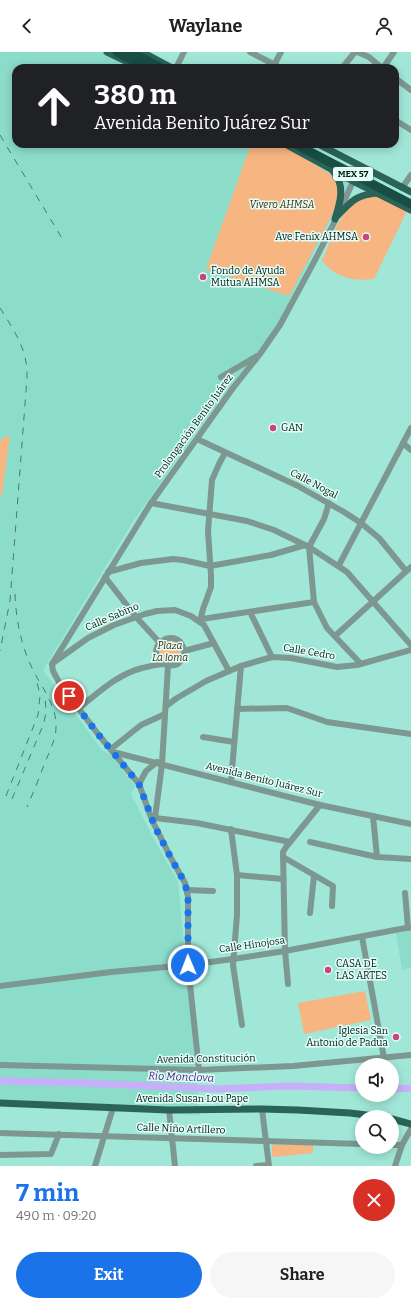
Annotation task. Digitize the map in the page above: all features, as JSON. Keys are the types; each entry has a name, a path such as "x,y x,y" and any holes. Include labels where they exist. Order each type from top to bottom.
{"highway":[{"path":"117,52 147,64"},
{"path":"131,52 150,64"},
{"name":"MEX 57","path":"303,148 411,204"},
{"name":"MEX 57","path":"315,148 411,198"}],"main road":[{"path":"107,52 131,64"},
{"path":"142,52 164,64"},
{"path":"292,148 411,210"},
{"path":"328,148 411,192"},
{"path":"330,168 339,180 341,190 340,203 336,217"},
{"path":"336,217 358,197 377,192"},
{"name":"Avenida Susan Lou Pape","path":"0,1103 169,1110 262,1109 355,1114"},
{"path":"399,1121 411,1124"}],"street":[{"path":"178,64 184,52"},
{"path":"250,52 270,64"},
{"path":"274,64 281,52"},
{"path":"346,64 356,52 368,57 377,64"},
{"path":"385,64 394,52"},
{"path":"399,81 411,90"},
{"path":"399,122 411,130"},
{"name":"Prolongación Benito Juárez","path":"52,664 151,503 196,439 275,333 289,310 360,166"},
{"path":"402,188 411,175"},
{"path":"221,377 260,354"},
{"path":"339,565 411,428"},
{"name":"Calle Nogal","path":"196,439 298,486 361,523 383,542 406,572"},
{"path":"403,443 411,450"},
{"path":"225,453 218,464 212,480 208,531 211,586 201,620 314,602"},
{"path":"151,503 247,521 274,530 307,546 339,565 350,574 411,645"},
{"path":"329,503 324,519 307,546 314,602 327,628 361,664"},
{"path":"160,643 136,617 106,574 142,563 173,559 210,566 268,556 307,546"},
{"path":"335,636 411,566"},
{"name":"Calle Sabino","path":"52,664 88,638 108,628 136,617 157,611 175,610 201,620 209,632 229,671"},
{"path":"250,612 272,657"},
{"path":"79,708 123,676 138,670 178,664 184,656 182,644 178,640 167,638 160,643 157,648 157,656 159,661 166,665"},
{"path":"184,651 214,643"},
{"name":"Calle Cedro","path":"166,706 188,691 229,671 272,657 291,658 333,667 353,666 411,650"},
{"path":"52,664 56,678 139,784 172,860 184,879 187,890 188,965 199,1070"},
{"path":"154,819 166,706 166,665"},
{"path":"231,782 241,666"},
{"path":"237,709 287,708 327,722 411,734"},
{"path":"112,751 141,725 165,714"},
{"path":"203,737 234,742"},
{"name":"Avenida Benito Juárez Sur","path":"112,751 320,805 411,824"},
{"path":"139,784 146,771 159,763"},
{"path":"288,984 285,951 283,879 284,850 320,805"},
{"path":"373,816 377,856"},
{"path":"154,819 187,821 290,842"},
{"path":"231,829 237,875 237,915 233,959 242,1025"},
{"path":"310,842 377,856 411,859"},
{"path":"283,857 333,886 332,906"},
{"path":"237,875 283,879"},
{"path":"310,913 314,876"},
{"path":"187,890 213,891"},
{"path":"404,893 410,928"},
{"name":"Calle Hinojosa","path":"0,986 233,959 410,928"},
{"path":"362,937 384,1058"},
{"name":"Avenida Constitución","path":"384,1058 411,1055"},
{"name":"Avenida Constitución","path":"0,1064 199,1070 293,1066 355,1061"},
{"path":"95,1166 113,1108"},
{"path":"256,1166 269,1166 262,1109"},
{"path":"169,1110 175,1166"},
{"path":"395,1166 402,1145 411,1129"},
{"name":"Calle Niño Artillero","path":"0,1133 355,1144"},
{"path":"0,1155 51,1154 58,1134"}],"shaded area":[{"path":"0,52 124,52 147,64 12,64 12,148 309,148 355,172 274,330 195,434 132,523 43,670 102,750 111,755 135,786 131,794 157,845 178,881 200,1115 0,1107"},
{"path":"411,930 411,968 402,970 396,933"}],"green space":[{"name":"Vivero AHMSA","path":"250,148 287,148 339,180 340,200 289,296 206,269"},
{"path":"376,196 407,211 374,279 360,280 339,275 322,261 332,237 342,217 352,203 362,197"},
{"path":"10,435 2,494 0,495 0,442 2,439"},
{"name":"Plaza La loma","path":"170,641 177,644 180,651 177,658 170,661 163,658 160,651 163,644"},
{"path":"365,991 371,1020 304,1034 298,1003"},
{"path":"272,1145 313,1145 313,1153 272,1157"}],"waterway":[{"name":"Rio Monclova","path":"0,1081 218,1089 287,1086 355,1088"},
{"name":"Rio Monclova","path":"399,1089 411,1088"}],"railway":[{"path":"0,135 63,240"},
{"path":"0,308 16,334 22,348 26,364 27,378 10,601 0,651"},
{"path":"15,594 18,623 22,641 32,668 48,696 56,719 54,741 27,807"},
{"path":"6,796 38,715 40,696 37,682"},
{"path":"12,799 44,723 46,711 45,696"}],"place":[{"name":"Ave Fenix AHMSA","path":"366,237"},
{"name":"Fondo de Ayuda Mutua AHMSA","path":"203,277"},
{"name":"GAN","path":"273,428"},
{"name":"CASA DE LAS ARTES","path":"328,970"},
{"name":"Iglesia San Antonio de Padua","path":"396,1037"}],"route":[{"path":"69,696 139,784 155,827 172,860 184,879 188,897 188,965"}]}
